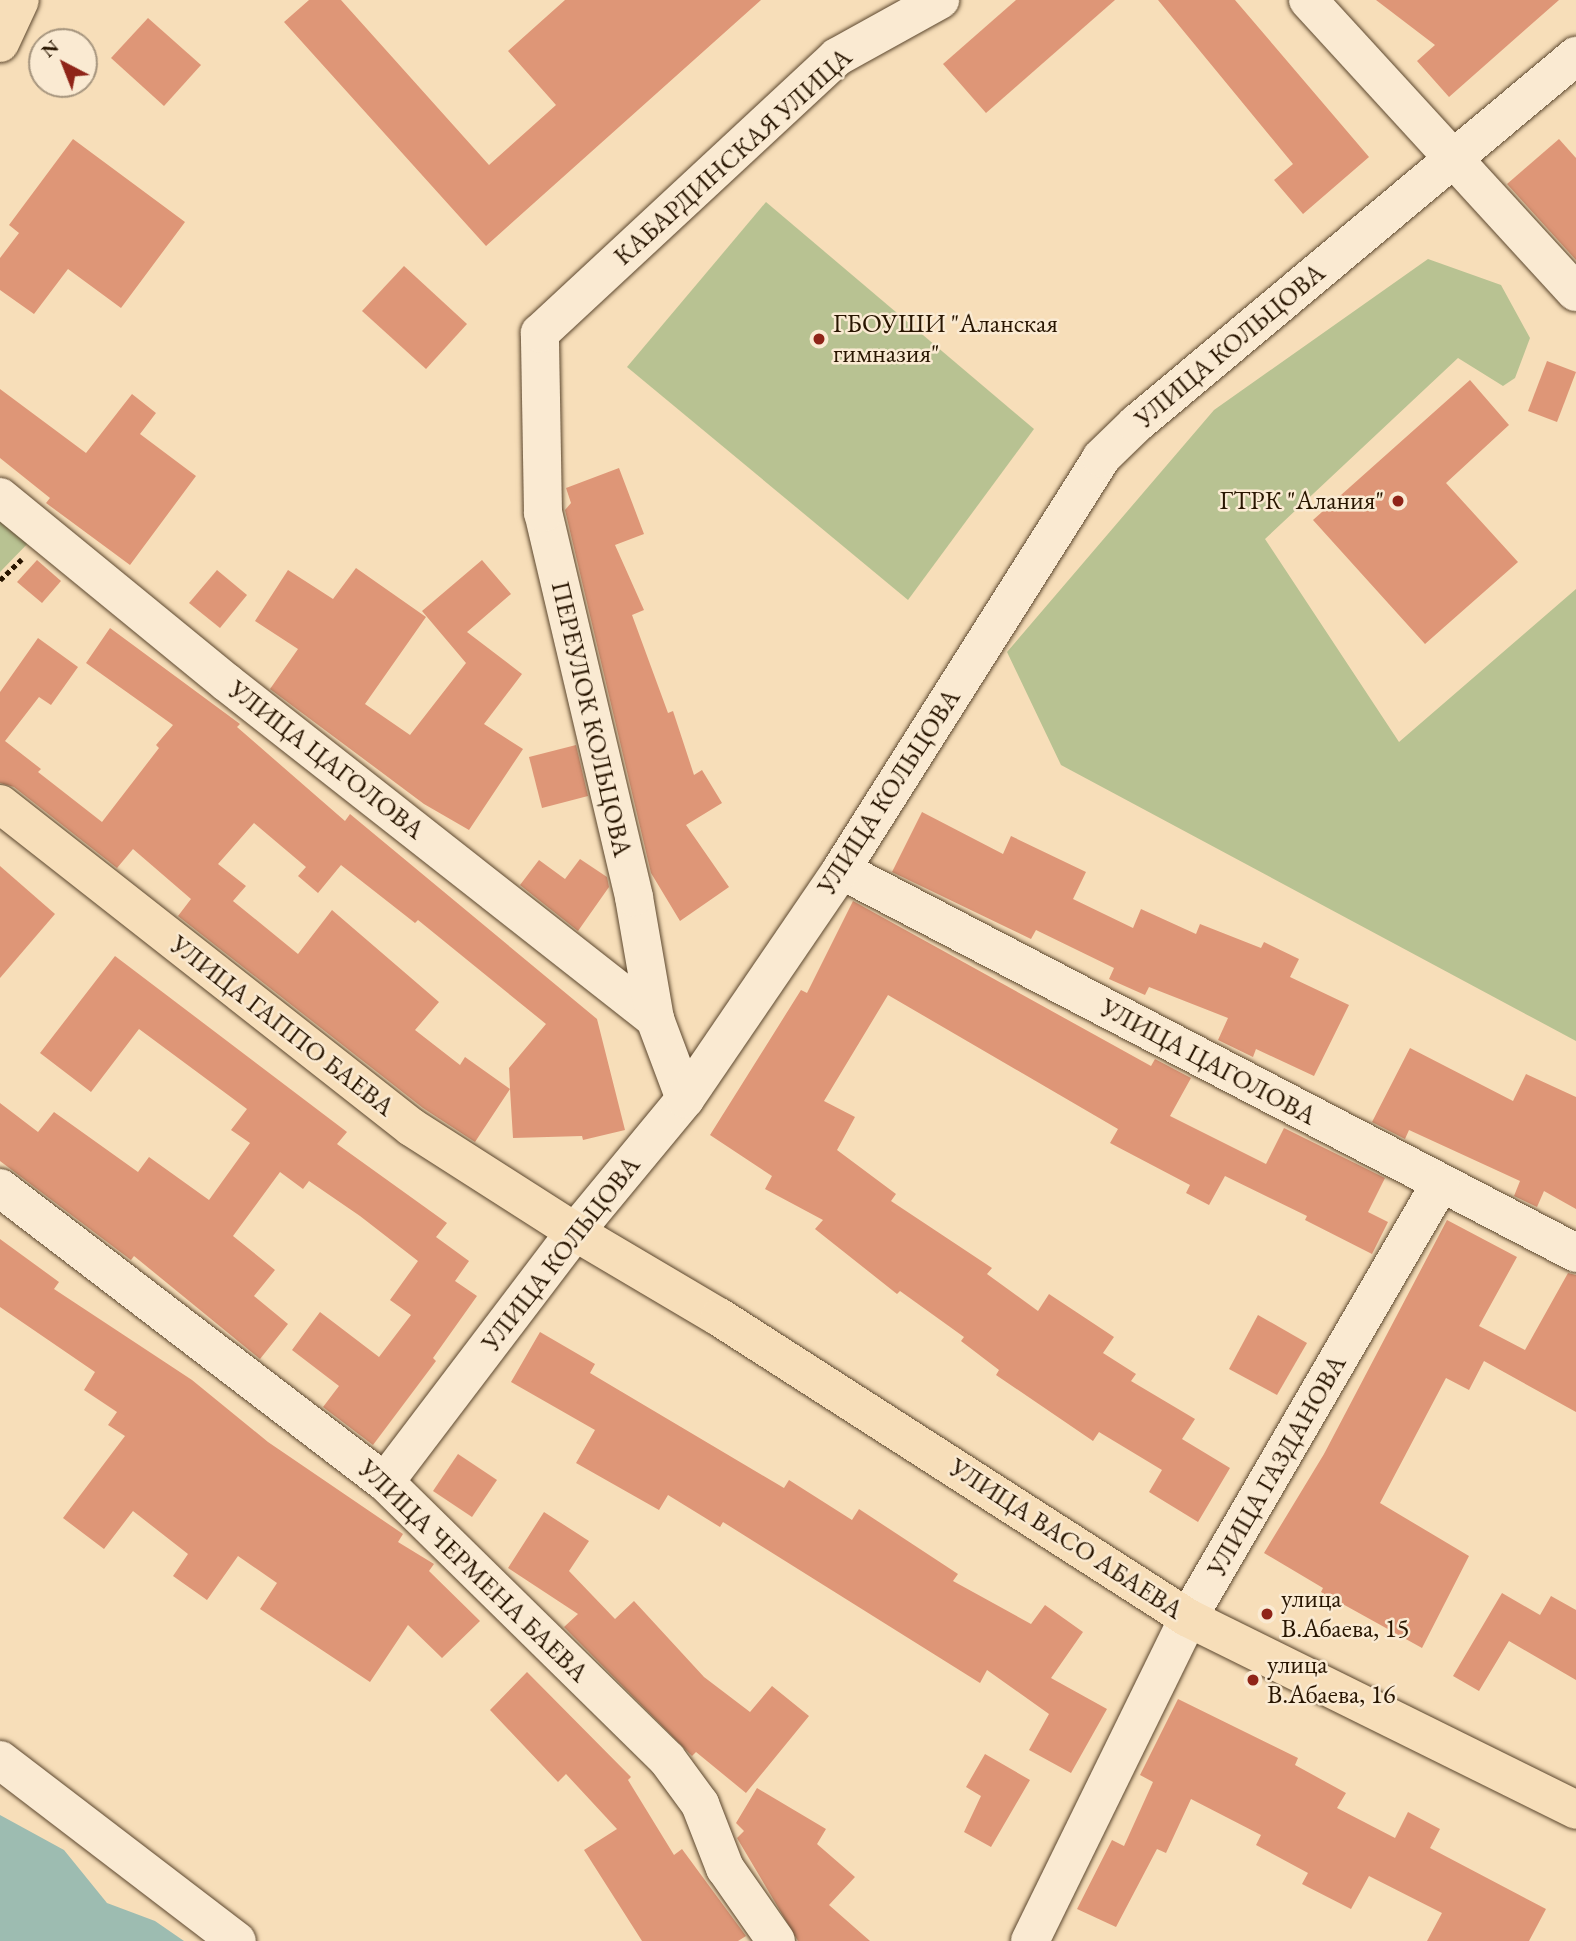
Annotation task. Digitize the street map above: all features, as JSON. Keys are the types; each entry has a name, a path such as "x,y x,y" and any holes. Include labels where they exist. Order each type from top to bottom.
{"main road":[{"path":"0,43 20,0"},
{"name":"УЛИЦА ГАППО БАЕВА","path":"0,804 411,1127 575,1232"},
{"name":"УЛИЦА ВАСО АБАЕВА","path":"575,1232 719,1317 1188,1618 1576,1810"}],"street":[{"name":"КАБАРДИНСКАЯ УЛИЦА","path":"540,333 837,57 940,0"},
{"path":"1308,0 1452,162 1576,292"},
{"name":"УЛИЦА КОЛЬЦОВА","path":"385,1482 575,1232 685,1100 841,870 1101,458 1136,424 1576,56"},
{"name":"ПЕРЕУЛОК КОЛЬЦОВА","path":"540,333 543,513 634,897 656,1019 685,1100"},
{"name":"УЛИЦА ЦАГОЛОВА","path":"0,497 226,682 656,1019"},
{"name":"УЛИЦА ЦАГОЛОВА","path":"841,870 1576,1253"},
{"name":"УЛИЦА ГАЗДАНОВА","path":"1030,1941 1188,1618 1440,1184"},
{"name":"УЛИЦА ЧЕРМЕНА БАЕВА","path":"0,1188 385,1482 667,1759 700,1804 725,1868 776,1941"},
{"path":"0,1760 237,1941"}],"green space":[{"path":"766,202 1034,429 908,600 627,367"},
{"path":"1428,259 1501,285 1530,338 1515,378 1503,386 1458,358 1265,539 1399,742 1576,589 1576,1041 1061,765 1007,652 1214,410"},
{"path":"0,506 33,538 0,572"}],"water":[{"path":"0,1815 64,1850 107,1903 155,1921 184,1941 0,1941"}],"building":[{"path":"309,0 341,0 489,165 556,105 508,51 565,0 761,0 486,246 284,22"},
{"path":"1016,0 1115,0 986,113 943,64"},
{"path":"1158,0 1235,0 1369,157 1303,214 1274,180 1293,164"},
{"path":"1376,0 1559,0 1449,97 1417,61 1435,45"},
{"path":"148,18 201,65 164,106 111,58"},
{"path":"73,139 185,222 121,308 68,269 34,314 0,290 0,258 19,233 9,225"},
{"path":"1559,139 1576,158 1576,260 1507,184"},
{"path":"404,266 467,324 426,369 362,311"},
{"path":"1547,361 1576,372 1557,422 1528,411"},
{"name":"ГТРК \"Алания\"","path":"1470,380 1509,425 1446,483 1518,562 1425,644 1313,520"},
{"path":"0,389 86,453 132,394 156,413 140,434 196,476 130,565 46,503 50,498 0,458"},
{"path":"619,468 644,534 615,545 644,610 632,615 668,713 673,711 694,775 702,770 722,803 686,825 729,887 680,921 651,873 565,510 571,503 566,488"},
{"path":"37,560 61,581 42,603 17,582"},
{"path":"482,560 511,594 467,632 522,674 484,724 523,749 469,830 424,804 270,689 298,649 255,621 288,570 333,599 356,568 426,617 365,704 410,735 466,663 422,611"},
{"path":"217,570 247,595 220,628 189,603"},
{"path":"110,628 240,724 237,727 345,821 350,814 597,1019 625,1130 583,1140 582,1136 513,1138 510,1089 475,1142 423,1108 178,916 191,899 133,849 117,868 14,787 0,783 0,692 38,638 78,667 51,705 39,697 5,741 41,769 38,772 102,822 159,748 156,745 173,725 86,663","holes":["254,823 306,867 298,876 318,893 341,865 415,923 418,920 546,1024 509,1068 510,1089 465,1057 460,1065 415,1030 439,1002 332,910 298,954 233,901 246,886 218,864"]},
{"path":"576,745 588,796 542,808 529,757"},
{"path":"922,812 1003,854 1011,836 1086,872 1073,899 1133,928 1141,909 1196,934 1200,924 1261,948 1264,942 1299,959 1290,977 1349,1005 1314,1076 1256,1049 1253,1057 1218,1040 1228,1018 1149,987 1145,995 1109,979 1114,968 1036,930 1031,939 892,872"},
{"path":"580,859 607,877 609,887 578,931 520,885 539,860 565,879"},
{"path":"0,866 55,914 0,978"},
{"path":"853,901 1151,1066 1155,1059 1191,1078 1170,1116 1266,1164 1284,1128 1385,1178 1368,1212 1388,1222 1372,1254 1305,1220 1307,1216 1225,1176 1209,1205 1186,1193 1190,1185 1110,1143 1118,1129 888,995 824,1101 855,1117 837,1150 896,1194 891,1201 992,1268 987,1274 1038,1311 1049,1294 1114,1337 1103,1353 1136,1374 1131,1381 1195,1419 1182,1439 1230,1468 1198,1522 1149,1492 1162,1470 1099,1432 1093,1441 996,1375 999,1370 961,1341 964,1337 900,1291 897,1294 815,1229 823,1220 765,1189 772,1176 710,1135 801,990 807,993"},
{"path":"115,956 347,1132 337,1144 447,1223 436,1237 469,1261 455,1281 477,1296 433,1358 436,1361 373,1445 323,1407 339,1386 292,1350 320,1312 379,1357 411,1315 390,1300 418,1261 360,1216 309,1181 303,1189 280,1172 233,1236 275,1270 254,1296 288,1324 260,1359 134,1256 131,1260 0,1161 0,1103 38,1132 54,1112 138,1172 149,1157 209,1200 250,1143 231,1130 247,1109 139,1029 91,1092 40,1053"},
{"path":"1410,1048 1513,1101 1526,1074 1576,1097 1576,1209 1544,1191 1537,1207 1514,1196 1520,1181 1409,1130 1405,1139 1372,1122"},
{"path":"1447,1220 1517,1257 1479,1326 1525,1350 1568,1273 1576,1275 1576,1412 1484,1361 1469,1390 1446,1378 1380,1503 1469,1556 1422,1648 1321,1592 1323,1588 1264,1553 1324,1454"},
{"path":"0,1239 59,1282 54,1289 192,1380 268,1442 403,1534 398,1542 434,1564 429,1571 480,1621 442,1658 408,1625 370,1682 260,1609 277,1583 238,1556 207,1600 173,1576 188,1554 133,1511 104,1549 63,1518 125,1436 108,1425 117,1412 84,1390 95,1372 0,1307"},
{"path":"1258,1315 1307,1343 1277,1395 1229,1369"},
{"path":"540,1332 595,1364 590,1373 784,1488 789,1480 852,1520 859,1509 958,1574 953,1581 1031,1624 1045,1605 1083,1632 1051,1678 1107,1709 1071,1773 1029,1750 1049,1714 987,1670 980,1683 723,1522 720,1527 668,1495 659,1510 576,1463 595,1430 511,1382"},
{"path":"458,1454 497,1480 472,1517 433,1491"},
{"path":"544,1512 589,1541 569,1571 615,1619 634,1601 704,1677 750,1712 772,1686 809,1716 746,1793 696,1752 692,1756 564,1627 578,1614 508,1568"},
{"path":"1502,1593 1540,1615 1551,1596 1576,1610 1576,1680 1509,1641 1479,1691 1453,1676"},
{"path":"527,1672 631,1777 628,1780 674,1855 682,1849 746,1936 738,1941 642,1941 584,1850 617,1829 566,1774 558,1782 490,1710"},
{"path":"1178,1699 1298,1758 1295,1765 1346,1793 1337,1808 1395,1838 1408,1812 1440,1829 1430,1848 1546,1909 1529,1941 1427,1941 1442,1913 1369,1876 1351,1909 1302,1884 1308,1873 1256,1845 1261,1835 1191,1799 1166,1853 1157,1849 1116,1927 1077,1909 1112,1840 1124,1846 1153,1782 1140,1775"},
{"path":"985,1754 1030,1780 991,1847 964,1832 981,1796 966,1787"},
{"path":"757,1788 826,1829 817,1844 855,1877 829,1905 870,1941 798,1941 737,1838 744,1831 736,1823"}],"place":[{"name":"ГБОУШИ \"Аланская гимназия\"","path":"819,339"},
{"name":"ГТРК \"Алания\"","path":"1398,501"},
{"name":"улица В.Абаева, 15","path":"1267,1614"},
{"name":"улица В.Абаева, 16","path":"1253,1680"}]}
